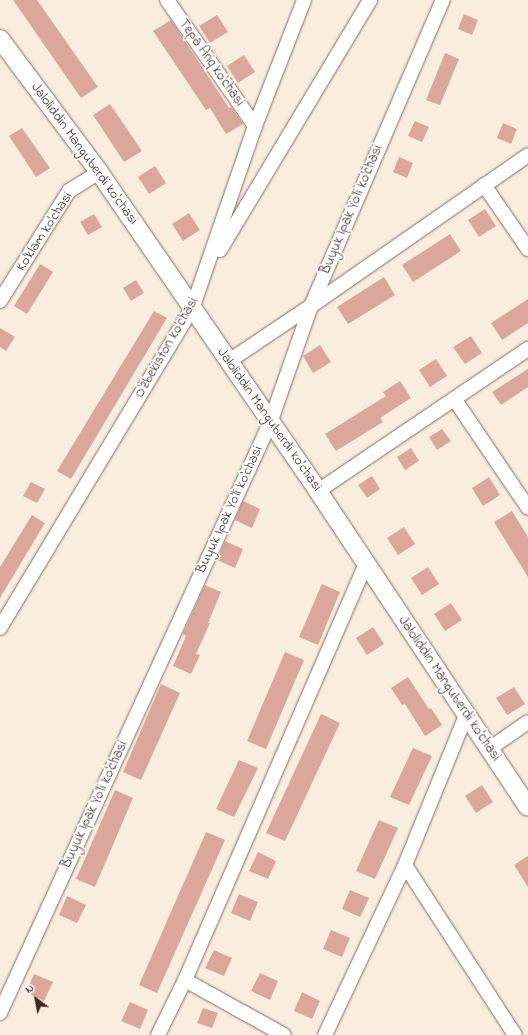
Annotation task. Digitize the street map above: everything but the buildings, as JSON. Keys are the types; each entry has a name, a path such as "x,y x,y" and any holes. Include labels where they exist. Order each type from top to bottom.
{"street":[{"name":"Tepa Ariq ko'chasi","path":"167,0 255,126"},
{"name":"O'zbekiston ko'chasi","path":"0,628 192,309 255,126 304,0"},
{"path":"206,272 370,0"},
{"name":"Buyuk Ipak Yo'li ko'chasi","path":"0,1013 270,423 311,306 443,0"},
{"name":"Jaloliddin Manguberdi ko'chasi","path":"0,39 99,172 229,361 467,712 489,749 528,807"},
{"path":"229,361 311,306 528,155"},
{"name":"Ko'klam ko'chasi","path":"0,301 69,191 99,172"},
{"path":"484,185 528,249"},
{"path":"318,491 455,400 528,349"},
{"path":"455,400 528,508"},
{"path":"158,1035 185,980 366,564"},
{"path":"325,1035 405,865 467,712"},
{"path":"489,749 528,722"},
{"path":"405,865 515,1035"},
{"path":"185,980 284,1035"}]}
